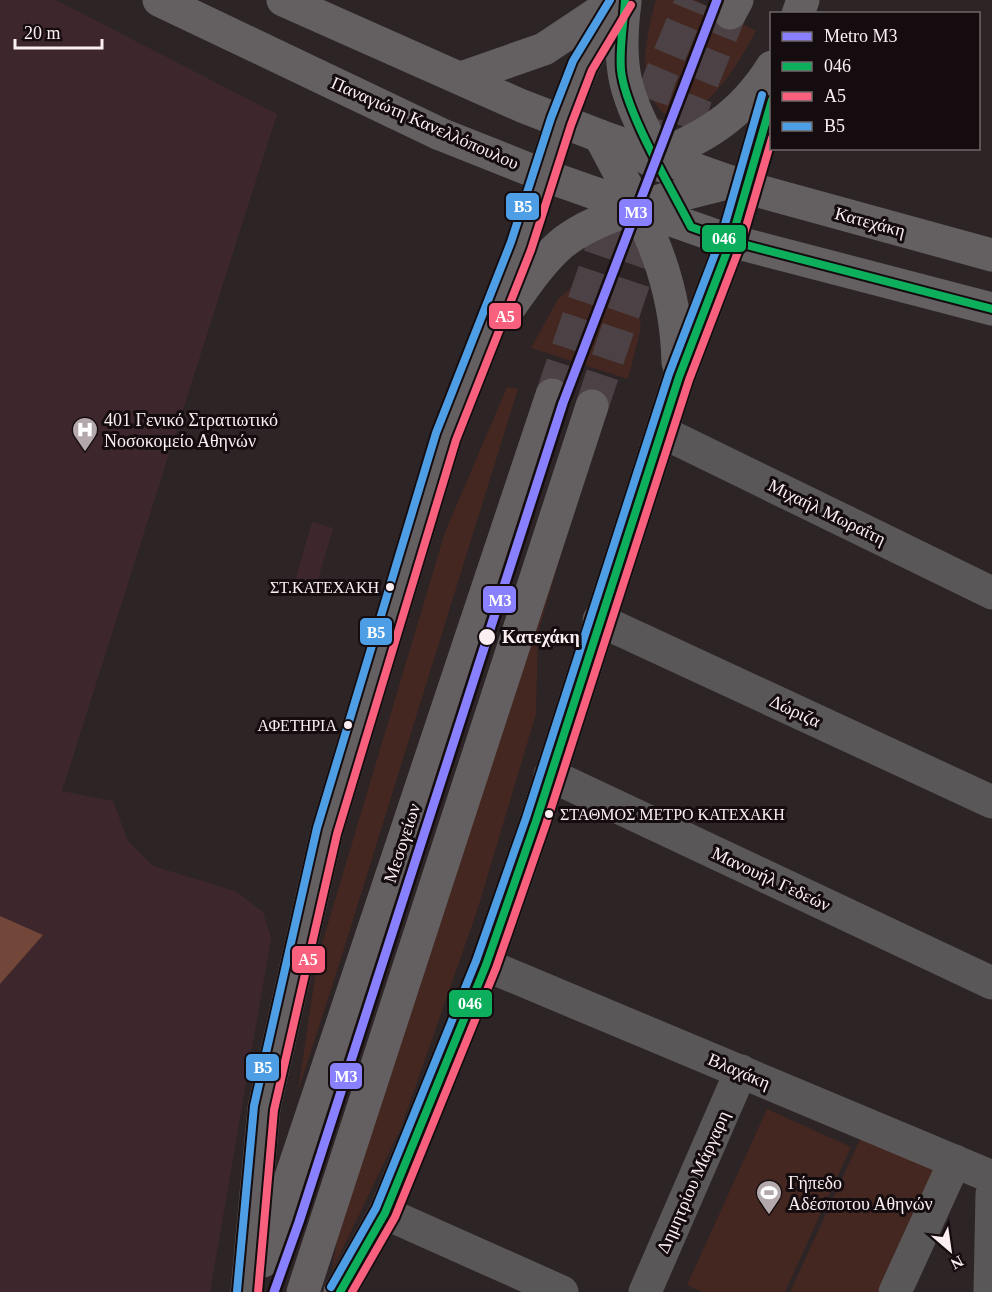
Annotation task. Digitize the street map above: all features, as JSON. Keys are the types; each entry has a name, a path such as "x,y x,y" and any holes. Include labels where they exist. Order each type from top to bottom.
{"main road":[{"name":"Παναγιώτη Κανελλόπουλου","path":"159,0 440,134 558,180 731,241"},
{"path":"284,0 561,122 739,185"},
{"path":"461,78 544,49 617,0"},
{"path":"247,1292 264,1108 327,831 424,503 481,346 521,246 558,180 561,122 583,65 624,0"},
{"path":"624,0 621,70 632,105 691,227"},
{"path":"558,180 618,170 690,143 734,114 750,100 770,69"},
{"path":"340,1292 385,1213 486,965 679,377 731,241 739,185 770,101"},
{"path":"600,136 654,242 668,281 676,319 679,377"},
{"path":"481,346 559,246 588,229 637,208 676,197 739,185"},
{"name":"Κατεχάκη","path":"739,185 992,255"},
{"path":"731,241 992,309"},
{"name":"Μεσογείων","path":"253,1292 552,395"},
{"path":"303,1292 592,406"}],"street":[{"name":"Μιχαήλ Μωραΐτη","path":"662,432 992,593"},
{"name":"Δώριζα","path":"599,620 992,802"},
{"name":"Μανουήλ Γεδεών","path":"550,775 992,982"},
{"name":"Βλαχάκη","path":"486,965 992,1177"},
{"name":"Δημητρίου Μάργαρη","path":"645,1292 741,1071"},
{"path":"895,1292 955,1161"},
{"path":"990,1292 992,1194"},
{"path":"385,1213 562,1292"}],"shaded area":[{"path":"0,0 56,0 277,114 62,791 113,801 128,841 153,866 235,891 263,912 271,938 210,1292 0,1292"},
{"path":"656,0 696,0 756,31 730,73 705,102 692,111 677,116 663,113 654,101 646,74 646,43"},
{"path":"581,279 637,301 641,328 628,379 531,348 558,299"},
{"path":"507,387 518,389 298,1091 318,957 445,532"},
{"path":"598,426 538,633 536,714 477,911 401,1128 332,1271 341,1214"},
{"path":"312,522 333,528 314,594 293,588"},
{"path":"0,916 43,935 0,984"},
{"name":"Γήπεδο Αδέσποτου Αθηνών","path":"767,1109 851,1147 785,1292 702,1292 687,1285"},
{"path":"862,1135 935,1168 878,1292 790,1292"}],"tunnel":[{"path":"637,147 659,80 692,0"},
{"path":"592,406 696,97 730,13"},
{"path":"552,395 620,196"}],"metro line":[{"name":"Μ3","path":"274,1292 299,1222 563,403 717,0"}],"transit line":[{"name":"Β5","path":"237,1291 254,1106 317,828 436,433 511,242 551,118 573,61 610,0"},
{"name":"046","path":"625,0 621,44 621,70 624,87 650,149 691,227 731,241 992,309"},
{"name":"A5","path":"258,1292 274,1110 337,834 456,440 531,250 571,125 592,70 631,5"},
{"name":"Β5","path":"331,1287 376,1208 476,961 526,818 669,374 721,238 762,95"},
{"name":"046","path":"340,1292 385,1213 486,965 536,821 679,377 731,241 770,107"},
{"name":"A5","path":"352,1292 395,1217 496,968 546,824 689,380 741,244 770,145"}],"place":[{"name":"401 Γενικό Στρατιωτικό Νοσοκομείο Αθηνών","path":"85,453"},
{"name":"ΣΤ.ΚΑΤΕΧΑΚΗ","path":"390,587"},
{"name":"Κατεχάκη","path":"487,637"},
{"name":"ΑΦΕΤΗΡΙΑ","path":"348,725"},
{"name":"ΣΤΑΘΜΟΣ ΜΕΤΡΟ ΚΑΤΕΧΑΚΗ","path":"549,814"},
{"name":"Γήπεδο Αδέσποτου Αθηνών","path":"769,1216"}]}
